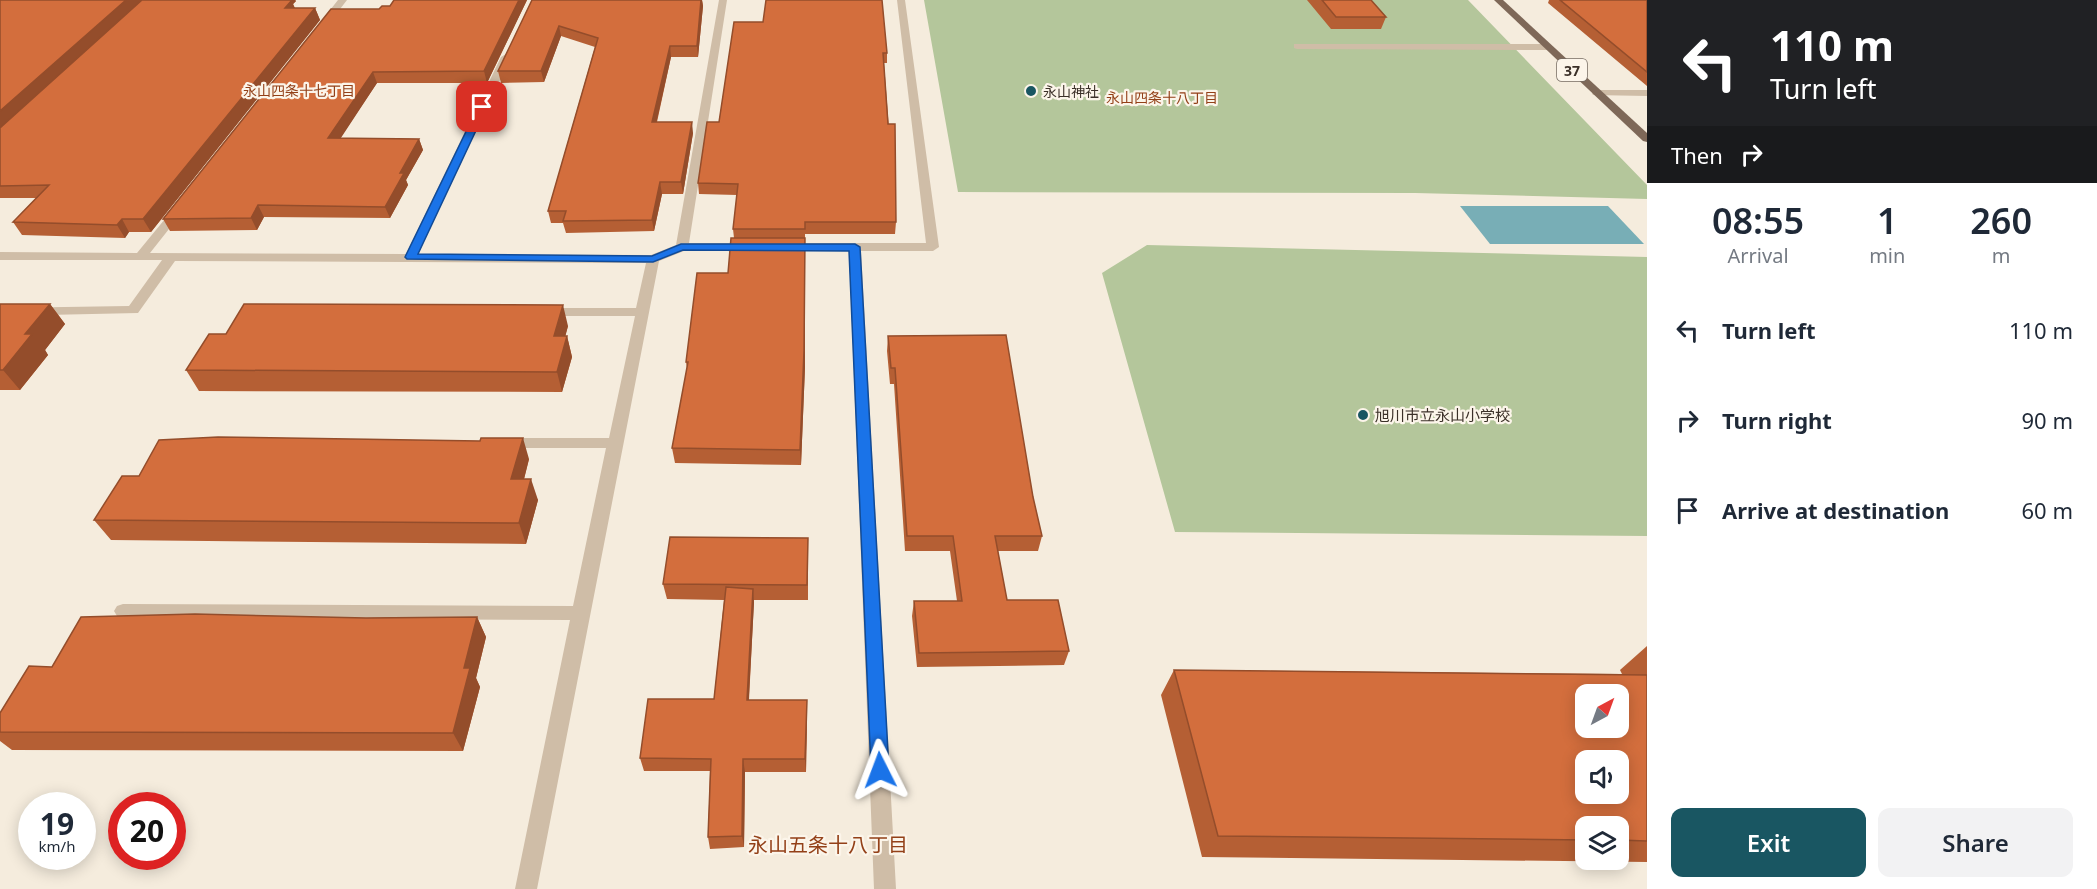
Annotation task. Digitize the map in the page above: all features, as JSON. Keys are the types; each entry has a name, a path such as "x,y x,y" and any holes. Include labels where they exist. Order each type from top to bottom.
{"main road":[{"name":"37","path":"1498,0 1647,139"}],"street":[{"path":"314,37 343,0"},
{"path":"681,247 723,0"},
{"path":"0,256 653,259 681,247 933,247 901,0"},
{"path":"411,257 513,43"},
{"path":"1297,46 1548,47"},
{"path":"1597,93 1647,93"},
{"path":"140,257 184,202"},
{"path":"855,247 885,889"},
{"path":"0,312 133,310 171,257"},
{"path":"526,889 653,259"},
{"path":"538,312 643,312"},
{"path":"486,443 615,443"},
{"path":"123,611 580,613"}],"green space":[{"path":"924,0 1468,0 1647,185 1647,199 1415,193 958,192"},
{"path":"1147,245 1647,257 1647,536 1175,532 1102,273"}],"water":[{"path":"1460,206 1608,206 1644,244 1490,244"}],"building":[{"path":"0,0 126,0 0,111"},
{"path":"142,0 292,0 285,8 315,8 143,219 122,219 117,225 13,222 49,185 0,186 0,128"},
{"path":"394,0 519,0 484,71 373,72 328,138 419,139 385,207 258,205 251,218 163,219 331,9 379,9 382,6 390,6"},
{"path":"532,0 701,0 697,46 670,46 652,122 692,122 681,182 660,182 652,220 563,221 566,211 548,211 598,38 559,26 541,71 498,71"},
{"path":"766,0 882,0 887,53 883,53 888,124 895,124 896,222 805,222 805,229 733,229 738,184 698,183 707,122 719,122 734,22 763,22"},
{"path":"1322,0 1371,0 1386,17 1336,17"},
{"path":"1560,0 1647,0 1647,72"},
{"path":"731,238 805,238 800,450 672,448 688,362 686,362 697,273 728,273"},
{"path":"0,304 50,304 25,334 32,334 3,370 0,370"},
{"path":"244,304 563,305 554,336 567,336 557,372 186,370 209,334 226,334"},
{"path":"1006,335 1033,497 1042,536 995,536 1007,600 1058,600 1069,651 919,653 914,601 962,601 953,536 907,536 895,368 891,368 888,336"},
{"path":"218,437 480,441 481,438 523,438 511,479 531,479 519,523 94,520 122,476 139,476 159,440"},
{"path":"670,537 808,538 807,585 663,584"},
{"path":"726,587 753,589 747,700 807,700 805,759 743,759 742,836 708,837 711,759 640,758 648,699 714,699"},
{"path":"195,614 366,618 477,617 464,668 470,668 453,733 0,732 0,713 29,666 52,667 81,617"},
{"path":"1174,670 1647,675 1647,841 1629,840 1629,816 1575,816 1575,840 1218,836"}],"place":[{"name":"永山神社","path":"1031,91"},
{"name":"旭川市立永山小学校","path":"1363,415"}],"district":[{"name":"永山四条十七丁目","path":"299,90"},
{"name":"永山四条十八丁目","path":"1162,97"},
{"name":"永山五条十八丁目","path":"828,844"}],"route":[{"path":"482,107 411,257 653,259 681,247 855,247 880,770"}]}
